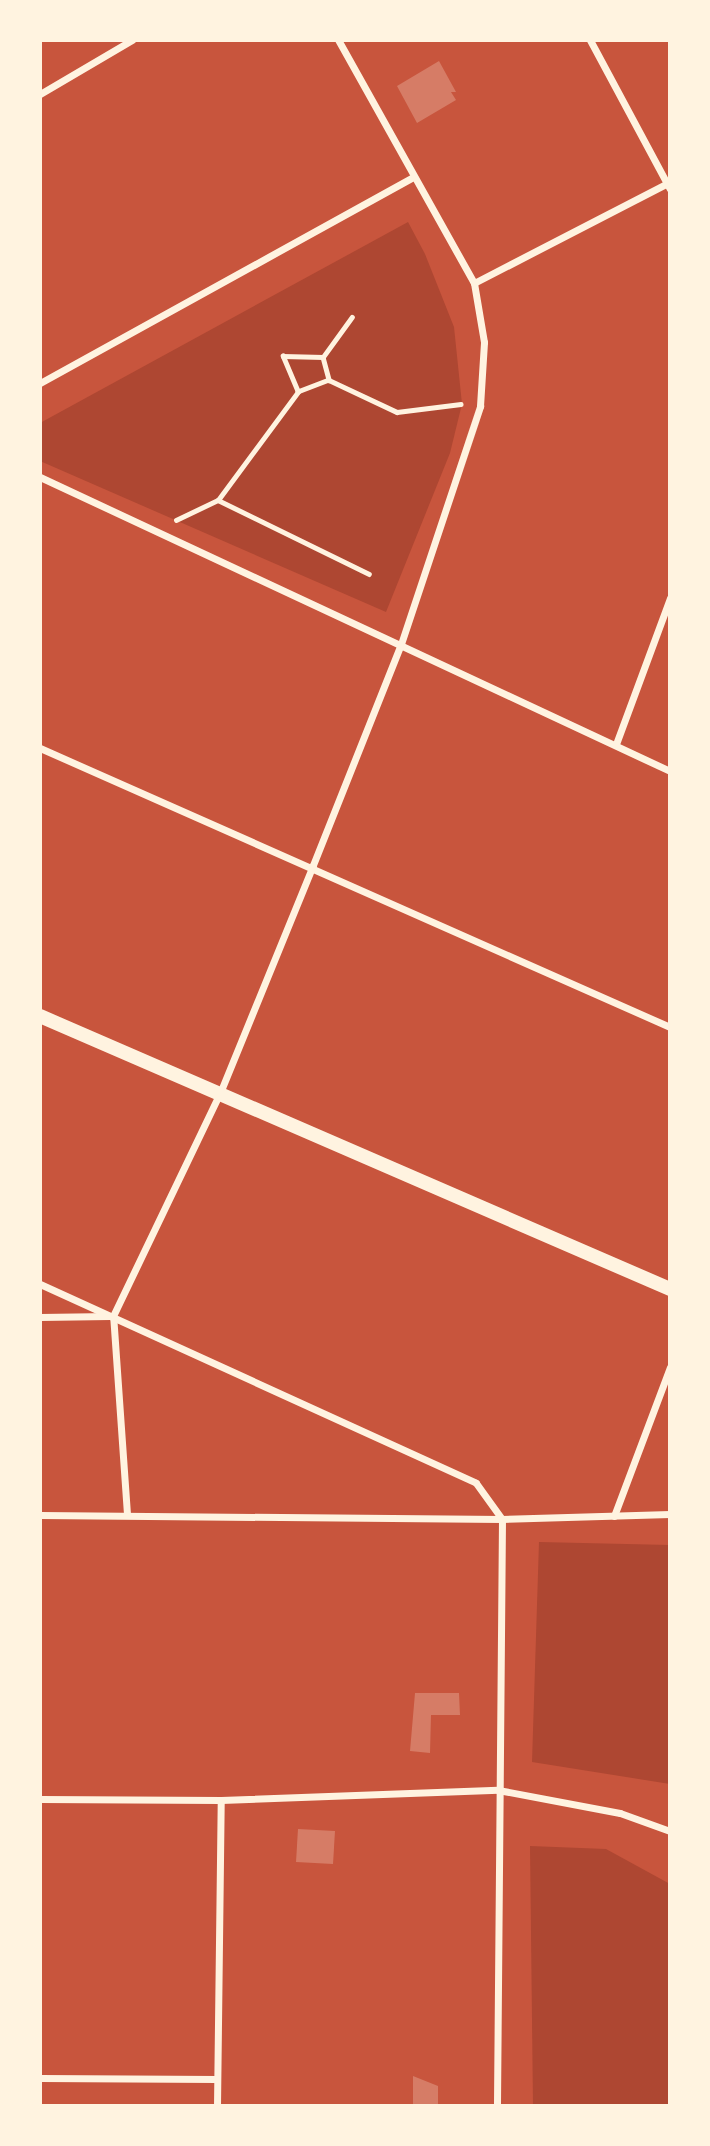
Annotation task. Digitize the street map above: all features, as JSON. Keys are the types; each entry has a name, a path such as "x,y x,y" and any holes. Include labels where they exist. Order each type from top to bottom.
{"main road":[{"path":"40,1016 670,1289"}],"street":[{"path":"40,94 132,40"},
{"path":"127,1514 113,1316 220,1093 313,865 401,643 480,406 484,342 474,283 412,178 338,40"},
{"path":"474,283 669,184 590,40"},
{"path":"40,383 412,178"},
{"path":"40,477 401,643 670,771"},
{"path":"616,744 670,598"},
{"path":"40,748 313,865 670,1027"},
{"path":"40,1284 476,1483 502,1519 497,2106"},
{"path":"40,1317 113,1316"},
{"path":"614,1516 670,1367"},
{"path":"40,1515 502,1519 670,1514"},
{"path":"40,1799 221,1800 498,1790 620,1813 670,1831"},
{"path":"217,2106 221,1800"},
{"path":"40,2078 217,2079"}],"path":[{"path":"323,357 352,317"},
{"path":"298,392 283,356 323,357"},
{"path":"323,357 329,380"},
{"path":"156,530 218,500 298,392 329,380 397,412 462,404"},
{"path":"218,500 369,574"}],"shaded area":[{"path":"408,222 425,254 454,327 462,404 450,453 386,612 40,461 40,423"},
{"path":"539,1542 670,1545 670,1784 532,1762"},
{"path":"530,1846 606,1849 670,1884 670,2106 533,2106"}],"building":[{"path":"439,61 456,92 451,92 456,100 417,123 397,86"},
{"path":"415,1693 459,1693 460,1715 431,1715 430,1753 410,1751"},
{"path":"298,1829 335,1831 333,1864 296,1862"},
{"path":"413,2076 438,2086 438,2106 413,2106"}]}
